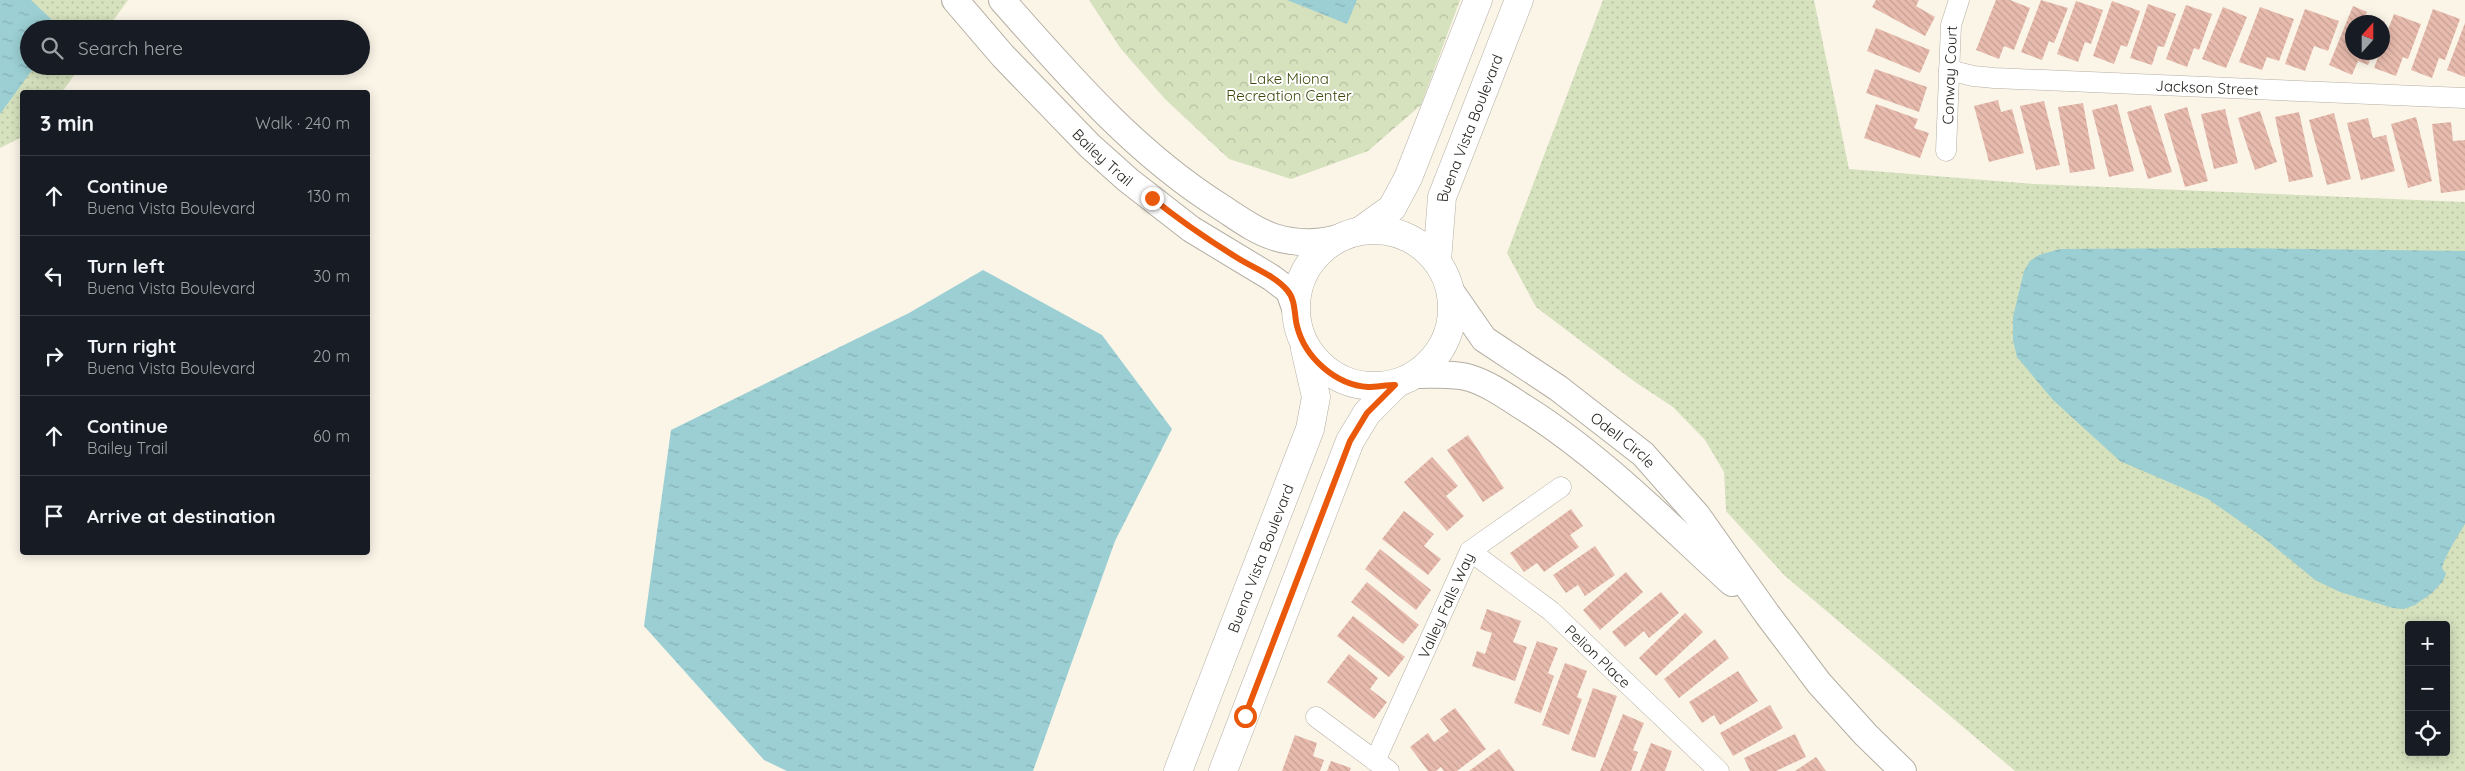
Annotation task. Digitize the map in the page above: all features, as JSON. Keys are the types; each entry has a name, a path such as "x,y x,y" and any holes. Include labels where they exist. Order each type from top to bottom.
{"main road":[{"name":"Buena Vista Boulevard","path":"1178,771 1310,429 1316,396 1297,326 1295,308 1299,285 1309,264 1324,247 1352,233 1392,208 1408,178 1478,0"},
{"name":"Buena Vista Boulevard","path":"1437,261 1442,197 1519,0"},
{"name":"Buena Vista Boulevard","path":"1223,771 1350,441 1367,413 1406,380 1435,360 1447,340 1453,316 1452,293 1446,276 1437,261 1422,246 1403,235 1382,230 1352,233"},
{"name":"Buena Vista Boulevard","path":"1303,343 1319,365 1341,380 1368,387 1406,380"}],"street":[{"name":"Bailey Trail","path":"955,0 1003,56 1090,146 1128,180 1191,229 1272,278 1289,292 1295,308"},
{"path":"1002,0 1074,82 1138,145 1198,192 1255,229 1274,237 1297,242 1331,241 1352,233"},
{"name":"Conway Court","path":"1946,151 1951,24 1959,0"},
{"name":"Jackson Street","path":"1949,70 1973,76 1994,78 2465,98"},
{"name":"Odell Circle","path":"1452,293 1484,339 1558,388 1643,454 1697,515 1767,614 1819,683 1866,735 1903,771"},
{"name":"Odell Circle","path":"1406,380 1445,375 1470,378 1496,390 1538,416 1582,449 1616,478 1767,614"},
{"name":"Valley Falls Way","path":"1382,766 1470,551 1561,486"},
{"name":"Pelion Place","path":"1470,551 1551,611 1719,771"},
{"path":"1316,717 1382,766"}],"green space":[{"path":"0,0 128,0 114,20 20,20 20,75 74,75 63,90 20,90 20,138 0,148"},
{"name":"Lake Miona Recreation Center","path":"1089,0 1460,0 1421,105 1368,151 1291,179 1229,159 1165,99 1121,49"},
{"path":"1603,0 1814,0 1849,169 2035,184 2465,202 2465,771 2015,771 1784,575 1726,511 1724,472 1705,440 1673,407 1635,382 1536,307 1507,253"}],"water":[{"path":"0,0 31,0 51,20 20,20 20,75 28,75 0,114"},
{"path":"1287,0 1357,0 1347,24"},
{"path":"2233,248 2465,251 2465,524 2444,562 2442,568 2446,574 2443,581 2432,593 2415,605 2404,609 2393,608 2340,592 2315,580 2264,538 2208,499 2120,461 2053,400 2017,357 2013,340 2013,317 2024,271 2030,261 2039,255 2060,249"},
{"path":"983,270 1102,335 1172,429 1115,541 1033,771 787,771 764,760 644,626 671,430 909,313"}],"building":[{"path":"1876,0 1919,0 1916,6 1935,17 1925,36 1872,7"},
{"path":"1996,0 2010,0 2030,8 2014,50 2004,46 1999,59 1976,50"},
{"path":"2041,0 2068,8 2054,43 2049,41 2042,60 2021,52"},
{"path":"2076,1 2103,10 2091,44 2085,42 2078,62 2057,54"},
{"path":"2112,1 2140,11 2127,47 2121,45 2114,64 2093,56"},
{"path":"2148,4 2176,14 2164,47 2158,46 2152,65 2130,58"},
{"path":"2186,5 2212,14 2199,50 2194,48 2187,67 2166,59"},
{"path":"2353,6 2367,12 2366,15 2349,15"},
{"path":"2223,7 2247,17 2226,68 2202,59"},
{"path":"2260,7 2294,19 2279,61 2267,57 2262,70 2239,62"},
{"path":"2305,9 2339,21 2328,51 2314,46 2305,71 2285,64"},
{"path":"2433,9 2460,19 2445,60 2439,58 2432,78 2411,70"},
{"path":"2394,14 2421,24 2408,59 2403,57 2396,76 2374,68 2377,60 2390,60 2390,24"},
{"path":"2465,23 2465,77 2447,70"},
{"path":"2345,26 2345,60 2370,60 2368,65 2358,61 2352,75 2329,65"},
{"path":"1876,28 1930,50 1920,73 1867,51"},
{"path":"1875,69 1927,87 1919,112 1866,93"},
{"path":"1998,100 2001,112 2012,109 2024,153 1989,162 1974,106"},
{"path":"2044,101 2060,165 2036,170 2020,106"},
{"path":"2083,103 2095,169 2070,173 2058,107"},
{"path":"1876,104 1918,119 1914,128 1929,133 1920,158 1864,138"},
{"path":"2117,104 2134,171 2109,177 2092,110"},
{"path":"2151,105 2172,172 2148,179 2127,112"},
{"path":"2187,107 2208,181 2185,187 2164,114"},
{"path":"2225,109 2238,163 2214,169 2201,114"},
{"path":"2260,111 2277,162 2255,170 2238,118"},
{"path":"2299,112 2313,177 2289,182 2275,117"},
{"path":"2334,113 2351,179 2327,185 2309,120"},
{"path":"2416,117 2432,181 2408,188 2391,124"},
{"path":"2368,118 2373,138 2386,135 2395,171 2361,180 2347,123"},
{"path":"2451,122 2453,141 2465,140 2465,190 2441,193 2432,124"},
{"path":"1468,435 1504,488 1483,502 1447,450"},
{"path":"1432,457 1458,486 1446,496 1464,516 1447,531 1404,482"},
{"path":"1571,509 1583,526 1570,535 1579,547 1544,572 1537,563 1524,572 1510,553"},
{"path":"1404,511 1434,534 1424,546 1441,559 1428,575 1382,539"},
{"path":"1595,546 1615,575 1585,596 1578,585 1566,593 1553,575"},
{"path":"1380,549 1431,590 1416,610 1365,569"},
{"path":"1626,572 1643,592 1600,630 1583,610"},
{"path":"1367,582 1419,625 1403,644 1351,602"},
{"path":"1661,592 1679,613 1649,638 1644,631 1625,647 1612,632"},
{"path":"1487,609 1521,621 1513,642 1527,647 1515,681 1472,666 1477,651 1485,654 1492,633 1480,629"},
{"path":"1685,613 1703,632 1656,676 1639,658"},
{"path":"1353,616 1405,657 1389,677 1337,636"},
{"path":"1715,639 1729,658 1679,698 1664,679"},
{"path":"1537,641 1558,648 1548,673 1554,676 1541,713 1514,703"},
{"path":"1349,654 1378,678 1370,689 1387,702 1374,719 1327,682"},
{"path":"1565,663 1587,671 1577,697 1582,699 1569,735 1542,725"},
{"path":"1738,671 1758,701 1720,725 1714,715 1702,723 1689,702"},
{"path":"1593,688 1617,696 1595,758 1571,750"},
{"path":"1770,705 1783,728 1733,756 1720,733"},
{"path":"1455,708 1486,749 1457,771 1444,771 1441,767 1436,771 1428,771 1410,747 1428,733 1434,742 1449,731 1440,719"},
{"path":"1623,714 1644,723 1633,750 1638,752 1631,771 1600,771"},
{"path":"1795,734 1806,757 1776,771 1750,771 1744,758"},
{"path":"1295,735 1317,743 1313,756 1324,760 1320,771 1282,771"},
{"path":"1651,743 1672,751 1665,771 1640,771"},
{"path":"1499,749 1515,771 1469,771"},
{"path":"1816,757 1826,771 1795,771"},
{"path":"1331,761 1351,768 1350,771 1327,771"}],"route":[{"path":"1152,198 1191,229 1272,278 1289,292 1295,308 1297,326 1303,343 1319,365 1341,380 1368,387 1395,385 1367,413 1350,441 1245,716"}]}
